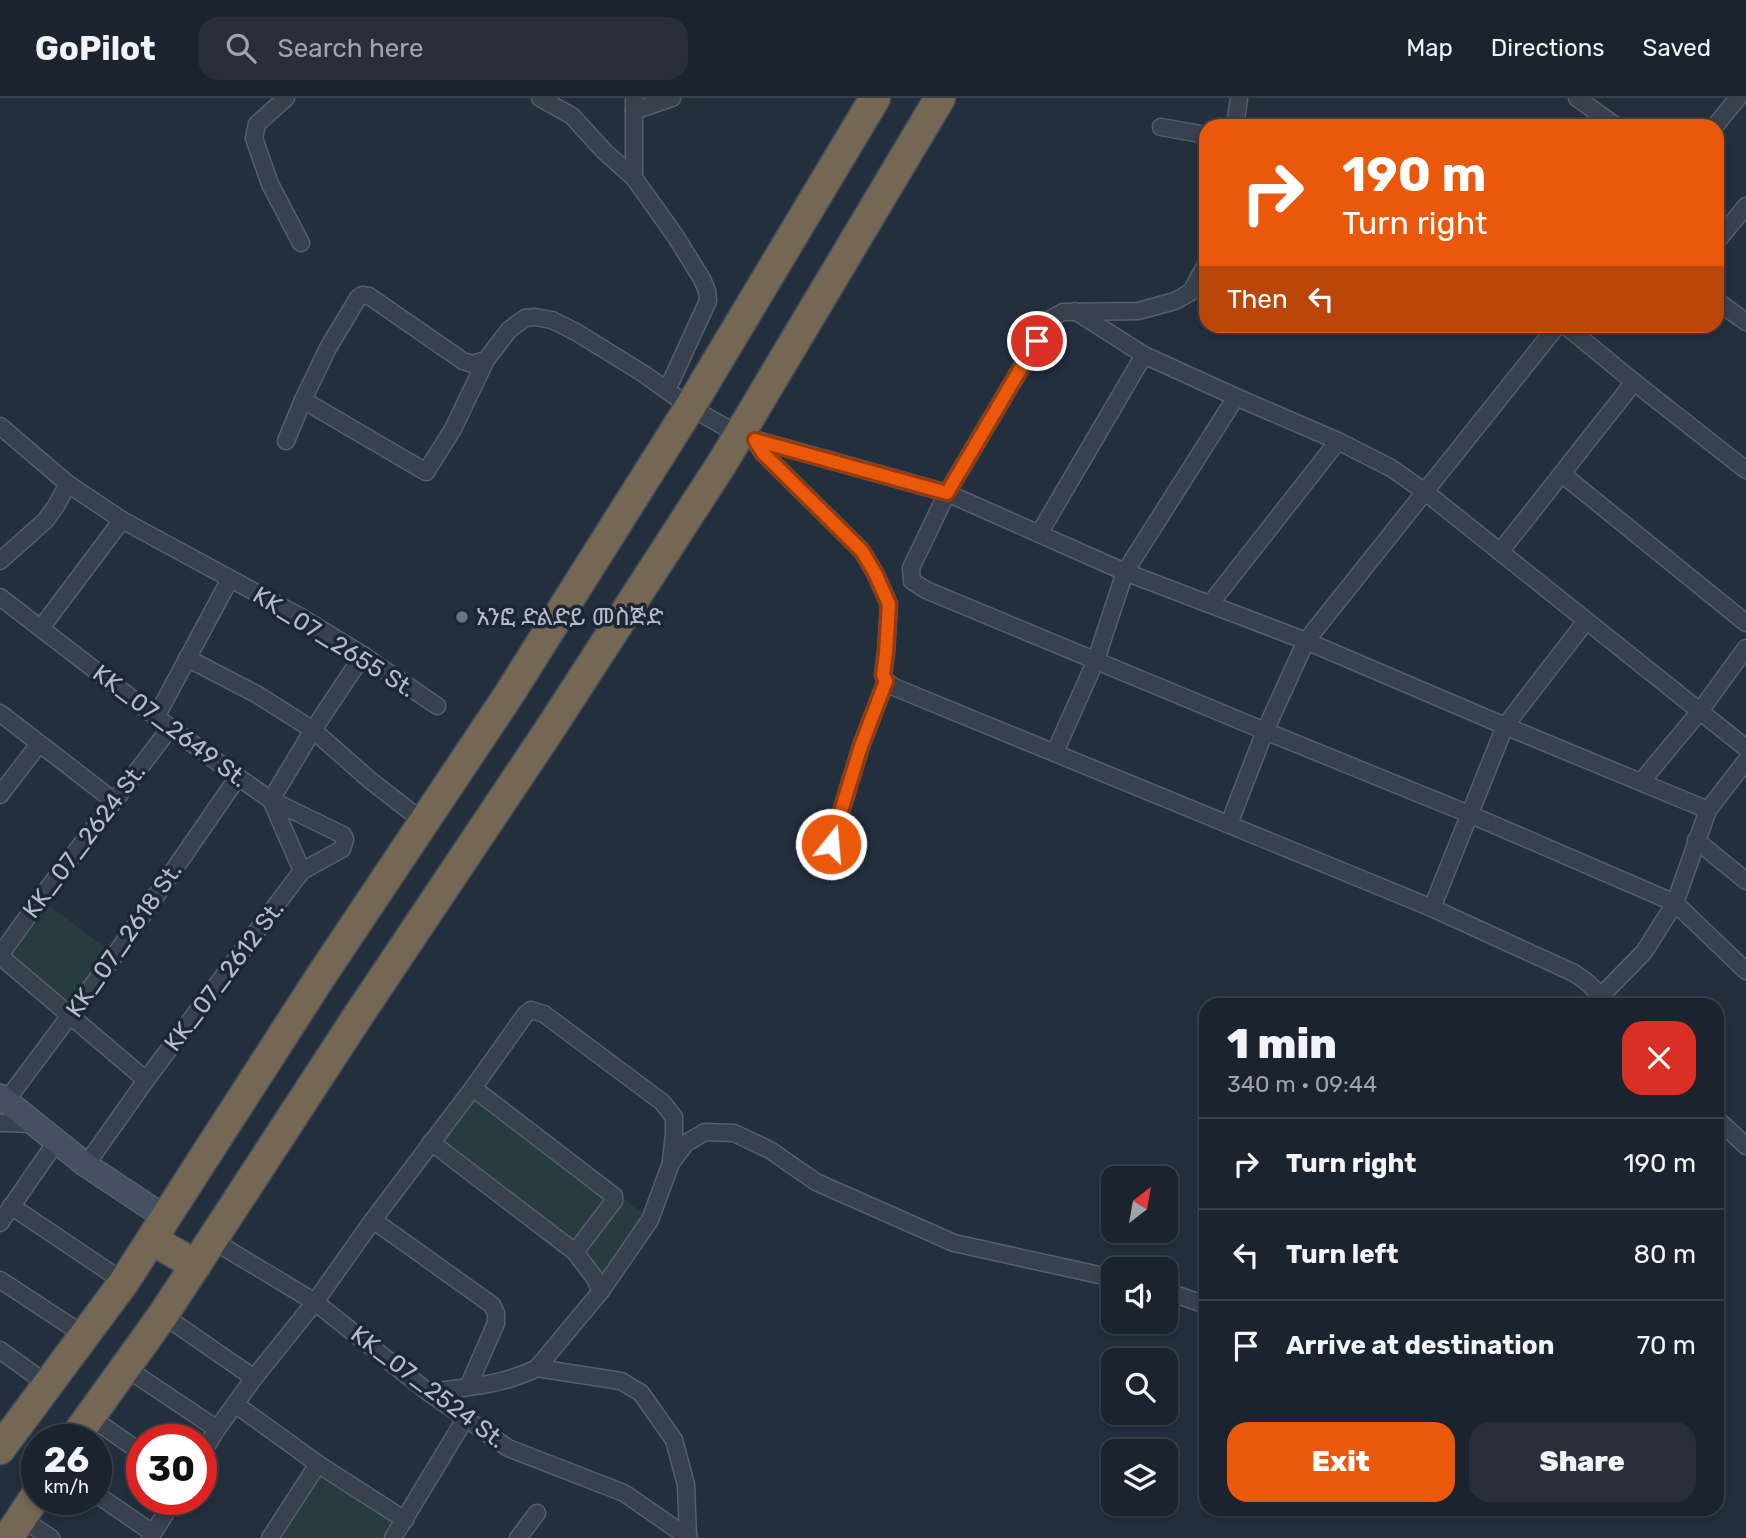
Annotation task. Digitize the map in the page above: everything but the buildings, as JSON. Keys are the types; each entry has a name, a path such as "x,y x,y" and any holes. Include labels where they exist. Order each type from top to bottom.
{"highway":[{"path":"0,1449 124,1282 321,976 541,643 592,562 678,399 875,98"},
{"path":"86,1424 163,1315 621,618 747,438 940,98"},
{"path":"159,1229 204,1252"}],"street":[{"path":"286,98 257,124 254,138 270,184 301,243"},
{"path":"540,98 572,116 604,151 634,178 702,279 708,301 678,399"},
{"path":"634,178 634,105 672,98"},
{"path":"1236,119 1239,98"},
{"path":"1577,98 1606,119"},
{"path":"1719,119 1728,101"},
{"path":"1161,127 1199,134"},
{"path":"1724,233 1746,206"},
{"path":"1199,277 1191,292 1175,302 1138,311 1063,312 1050,319 947,493 911,568 912,581 926,590 1351,764 1675,903 1744,967"},
{"path":"286,441 328,348 362,295 369,296 463,361 472,364 486,360"},
{"path":"1724,306 1746,320"},
{"path":"1075,311 1144,355 1338,441 1391,468 1424,491 1746,748"},
{"path":"303,400 426,472 453,429 486,360 509,330 525,318 552,320 644,374 678,399 747,438 862,551 889,604 883,675 894,687 1432,908 1574,973 1601,998"},
{"path":"1229,824 1265,731 1306,641 1551,333"},
{"path":"1574,333 1746,470"},
{"path":"1039,534 1144,355"},
{"path":"1500,552 1634,382"},
{"path":"1055,752 1096,660 1125,572 1236,397"},
{"name":"KK_07_2655 St.","path":"0,426 68,484 122,520 301,617 363,655 437,706"},
{"path":"747,438 947,493 1125,572 1306,641 1708,810"},
{"path":"1210,604 1338,441"},
{"path":"1562,474 1746,623"},
{"path":"0,561 45,521 68,484"},
{"path":"41,628 122,520"},
{"path":"156,717 230,579"},
{"name":"KK_07_2649 St.","path":"0,597 238,778 271,800 343,835 345,842"},
{"path":"1432,908 1505,726 1586,621"},
{"path":"1641,782 1700,711 1746,648"},
{"path":"302,871 271,800 363,655"},
{"path":"187,657 258,695 313,730 424,822"},
{"path":"825,864 861,746 886,681"},
{"path":"0,713 114,801"},
{"name":"KK_07_2624 St.","path":"0,956 170,727"},
{"path":"0,795 39,744"},
{"path":"1605,998 1644,952 1675,903 1708,810 1746,761"},
{"name":"KK_07_2618 St.","path":"2,1106 70,1017 238,778"},
{"path":"1696,840 1746,881"},
{"name":"KK_07_2612 St.","path":"86,1165 302,871 342,849 345,842"},
{"path":"0,956 146,1080"},
{"path":"217,1429 315,1302 525,1014 531,1010 544,1014 662,1102 674,1117 671,1163 650,1220 601,1291 537,1368 522,1376 428,1392"},
{"path":"473,1088 614,1196 614,1201 575,1252"},
{"path":"2,1106 35,1124 159,1229"},
{"path":"1724,1126 1746,1146"},
{"path":"671,1163 687,1143 705,1132 734,1133 770,1150 816,1182 954,1244 1101,1275"},
{"path":"0,1223 56,1142"},
{"path":"431,1142 575,1252 601,1291"},
{"path":"11,1206 124,1282"},
{"path":"373,1220 492,1305 496,1313 496,1323 468,1387"},
{"name":"KK_07_2524 St.","path":"204,1252 315,1302 428,1392 508,1448 624,1493 688,1538"},
{"path":"0,1280 85,1335"},
{"path":"1178,1295 1199,1303"},
{"path":"163,1315 254,1378"},
{"path":"0,1350 47,1384"},
{"path":"126,1368 210,1424"},
{"path":"537,1368 621,1381 641,1393 674,1440 686,1485 688,1538"},
{"path":"235,1404 318,1464 405,1520"},
{"path":"393,1538 465,1419"},
{"path":"270,1538 318,1464"},
{"path":"112,1506 152,1536 165,1515"},
{"path":"518,1538 537,1513"},
{"path":"22,1517 51,1538"}],"green space":[{"path":"42,900 115,955 70,1017 0,956"},
{"path":"475,1086 654,1222 610,1280 431,1141"},
{"path":"318,1464 405,1520 393,1538 270,1538"}],"place":[{"name":"አንፎ ድልድይ መስጅድ","path":"462,617"}],"route":[{"path":"831,844 861,746 886,681 883,675 889,604 862,551 763,453 755,440 947,493 1037,341"}]}
